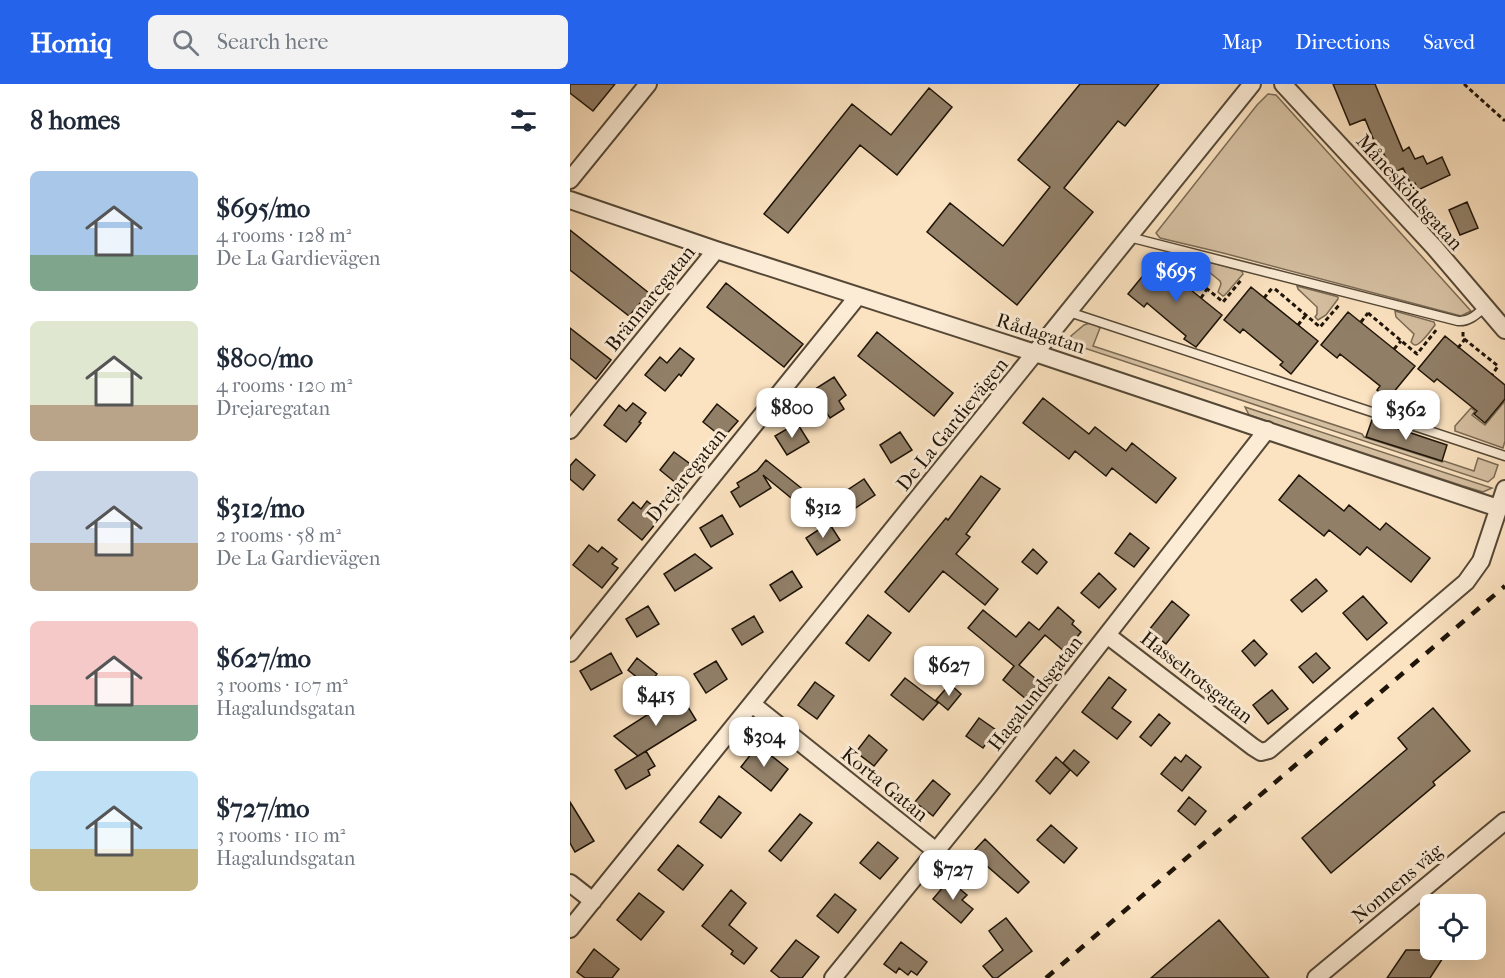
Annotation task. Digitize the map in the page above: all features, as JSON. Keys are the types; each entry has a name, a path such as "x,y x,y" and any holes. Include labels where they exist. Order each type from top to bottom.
{"street":[{"path":"570,180 648,84"},
{"name":"De La Gardievägen","path":"570,928 1252,84"},
{"name":"Månesköldsgatan","path":"1283,84 1434,247 1505,330"},
{"name":"Rådagatan","path":"570,200 1498,508"},
{"name":"Brännaregatan","path":"570,430 716,250"},
{"name":"Drejaregatan","path":"570,653 858,296"},
{"name":"Hagalundsgatan","path":"832,978 936,851 1267,430"},
{"path":"1498,508 1505,489"},
{"name":"Hasselrotsgatan","path":"1107,635 1253,747 1261,752 1269,750 1466,582 1481,561 1498,508"},
{"name":"Korta Gatan","path":"752,704 936,851"},
{"name":"Nonnens väg","path":"1316,978 1505,820"},
{"path":"570,883 593,901"}],"lane":[{"path":"1130,237 1462,322 1472,318 1485,307"},
{"path":"1069,312 1505,456"}],"path":[{"path":"1464,84 1505,121"},
{"path":"1172,248 1170,258 1223,302 1251,268"},
{"path":"1168,272 1174,262"},
{"path":"1275,274 1271,286 1320,327 1350,294"},
{"path":"1264,298 1273,287"},
{"path":"1200,298 1208,289"},
{"path":"1361,322 1368,313 1370,299"},
{"path":"1368,313 1416,354 1446,318"},
{"path":"1298,325 1306,315"},
{"path":"1462,322 1463,338 1498,366 1492,375"},
{"path":"1458,348 1465,339"},
{"path":"1395,349 1401,341"}],"shaded area":[{"path":"1268,94 1276,95 1471,311 1461,316 1160,238 1156,233"},
{"path":"1198,259 1242,271 1243,274 1223,296 1218,292 1220,281 1197,262"},
{"path":"1297,286 1335,296 1338,299 1326,315 1318,320 1315,317 1317,307"},
{"path":"1395,311 1434,322 1435,325 1423,340 1414,345 1411,342 1414,334 1396,317"},
{"path":"1090,323 1100,328 1093,346 1442,462 1474,471 1478,458 1498,465 1494,477 1488,482 1075,345 1071,336"},
{"path":"1505,401 1503,448 1455,431 1455,426 1471,408 1475,411 1472,415 1485,425"},
{"path":"1245,407 1492,488 1483,492 1463,486 1249,415"}],"building":[{"path":"570,84 615,84 593,111 570,93"},
{"path":"1080,84 1159,84 1125,126 1118,121 1064,188 1093,212 1017,305 927,232 950,203 1003,246 1050,187 1018,160"},
{"path":"1333,84 1375,84 1403,151 1409,147 1415,159 1423,156 1427,164 1442,157 1450,175 1418,190 1415,183 1411,185 1403,168 1393,173 1378,142 1375,143 1365,119 1350,125"},
{"path":"929,88 952,107 897,175 860,145 788,233 764,214 852,104 891,135"},
{"path":"1467,202 1478,228 1460,235 1449,210"},
{"path":"570,230 649,293 629,316 570,270"},
{"path":"1155,261 1222,315 1196,347 1184,339 1186,336 1147,303 1144,307 1128,294"},
{"path":"726,283 803,344 784,367 707,307"},
{"path":"1251,287 1318,341 1291,374 1280,365 1283,362 1243,329 1240,333 1224,320"},
{"path":"1348,312 1415,366 1388,399 1377,390 1380,386 1340,354 1337,358 1321,345"},
{"path":"570,328 611,360 596,379 570,358"},
{"path":"877,332 953,393 934,416 858,356"},
{"path":"1445,336 1505,385 1505,399 1485,423 1474,414 1477,411 1437,379 1434,382 1418,369"},
{"path":"680,348 694,359 665,391 645,375 660,357 667,363"},
{"path":"834,377 846,395 839,401 844,409 830,418 812,391"},
{"path":"1043,398 1089,434 1095,427 1126,451 1132,443 1176,478 1156,503 1112,468 1106,476 1075,451 1069,459 1023,423"},
{"path":"633,403 646,413 626,442 604,425 619,405 626,411"},
{"path":"717,404 738,421 723,438 703,422"},
{"path":"1372,420 1447,445 1442,461 1366,437"},
{"path":"797,423 809,442 787,455 775,436"},
{"path":"900,432 912,450 891,463 880,445"},
{"path":"674,452 697,469 682,488 660,470"},
{"path":"576,459 595,475 583,490 570,479 570,466"},
{"path":"766,460 805,491 796,502 763,475 771,488 740,507 731,492 739,487 737,483 757,471"},
{"path":"1299,475 1344,511 1349,505 1380,530 1386,523 1430,558 1411,582 1367,547 1360,555 1329,530 1324,536 1279,500"},
{"path":"981,476 1000,489 966,534 970,537 956,554 998,589 985,605 943,571 909,612 885,592 946,518 948,520"},
{"path":"864,479 875,495 854,509 843,493"},
{"path":"647,501 661,513 655,520 657,522 642,540 618,520 633,502 641,509"},
{"path":"722,515 733,534 711,547 700,528"},
{"path":"829,523 840,540 817,555 806,538"},
{"path":"1130,533 1149,548 1134,567 1115,553"},
{"path":"589,545 598,552 602,547 617,559 612,564 618,568 602,588 573,565"},
{"path":"1033,549 1047,562 1037,574 1022,562"},
{"path":"695,554 712,568 675,591 664,574"},
{"path":"792,571 802,587 780,601 770,585"},
{"path":"1099,573 1116,589 1099,608 1081,593"},
{"path":"1316,579 1327,591 1302,612 1291,600"},
{"path":"1363,596 1387,623 1367,640 1343,613"},
{"path":"1172,601 1189,615 1166,644 1149,630"},
{"path":"648,606 659,624 637,637 626,619"},
{"path":"1058,607 1074,621 1072,624 1081,632 1065,652 1045,635 1019,665 1040,682 1026,699 1003,680 1014,666 968,628 983,610 1016,637 1029,622 1039,630"},
{"path":"868,615 891,633 869,661 846,643"},
{"path":"754,616 763,632 742,645 732,629"},
{"path":"1254,640 1267,654 1255,666 1242,651"},
{"path":"611,653 622,673 591,690 580,671"},
{"path":"1316,653 1330,668 1313,683 1299,667"},
{"path":"637,658 657,674 648,686 628,670"},
{"path":"716,661 727,679 706,693 694,674"},
{"path":"1109,677 1126,690 1112,708 1131,722 1117,739 1082,712"},
{"path":"905,678 938,703 923,720 891,695"},
{"path":"815,682 834,696 817,719 798,705"},
{"path":"950,684 961,694 948,710 936,700"},
{"path":"1272,690 1288,709 1268,724 1253,705"},
{"path":"672,699 677,707 685,702 696,720 638,756 614,736"},
{"path":"1433,708 1470,751 1433,782 1435,785 1331,873 1302,838 1407,749 1398,738"},
{"path":"1159,714 1170,723 1151,746 1140,737"},
{"path":"979,718 996,730 983,748 966,736"},
{"path":"869,735 887,750 874,766 856,752"},
{"path":"758,745 788,769 771,791 741,767"},
{"path":"1074,750 1089,762 1077,776 1063,763"},
{"path":"646,751 655,766 648,770 650,775 626,789 615,770"},
{"path":"1186,755 1201,767 1182,791 1161,774 1175,757 1181,762"},
{"path":"1056,757 1070,770 1050,794 1036,781"},
{"path":"933,780 950,794 933,816 915,802"},
{"path":"719,796 741,813 721,838 700,822"},
{"path":"1189,797 1206,811 1195,825 1178,811"},
{"path":"570,802 594,841 575,852 570,843"},
{"path":"800,814 812,823 781,861 769,851"},
{"path":"1051,825 1077,848 1064,863 1037,840"},
{"path":"985,839 1029,882 1018,893 972,853"},
{"path":"878,842 898,858 880,879 860,863"},
{"path":"678,845 703,865 683,890 658,870"},
{"path":"949,880 967,895 962,900 973,909 961,923 933,899"},
{"path":"731,890 746,903 729,925 757,948 744,964 731,954 733,951 702,926"},
{"path":"639,893 664,912 641,940 617,920"},
{"path":"835,894 856,910 838,933 817,916"},
{"path":"1006,918 1032,951 997,978 993,978 983,966 1003,950 989,931"},
{"path":"1219,920 1269,978 1151,978"},
{"path":"796,940 819,957 802,978 780,978 771,971"},
{"path":"901,942 927,962 917,975 911,971 908,975 899,968 896,973 884,964"},
{"path":"594,949 619,969 612,978 585,978 577,972"},
{"path":"1406,950 1420,950 1420,960 1442,960 1430,978 1387,978"}],"railway":[{"path":"1046,978 1505,586"}]}
